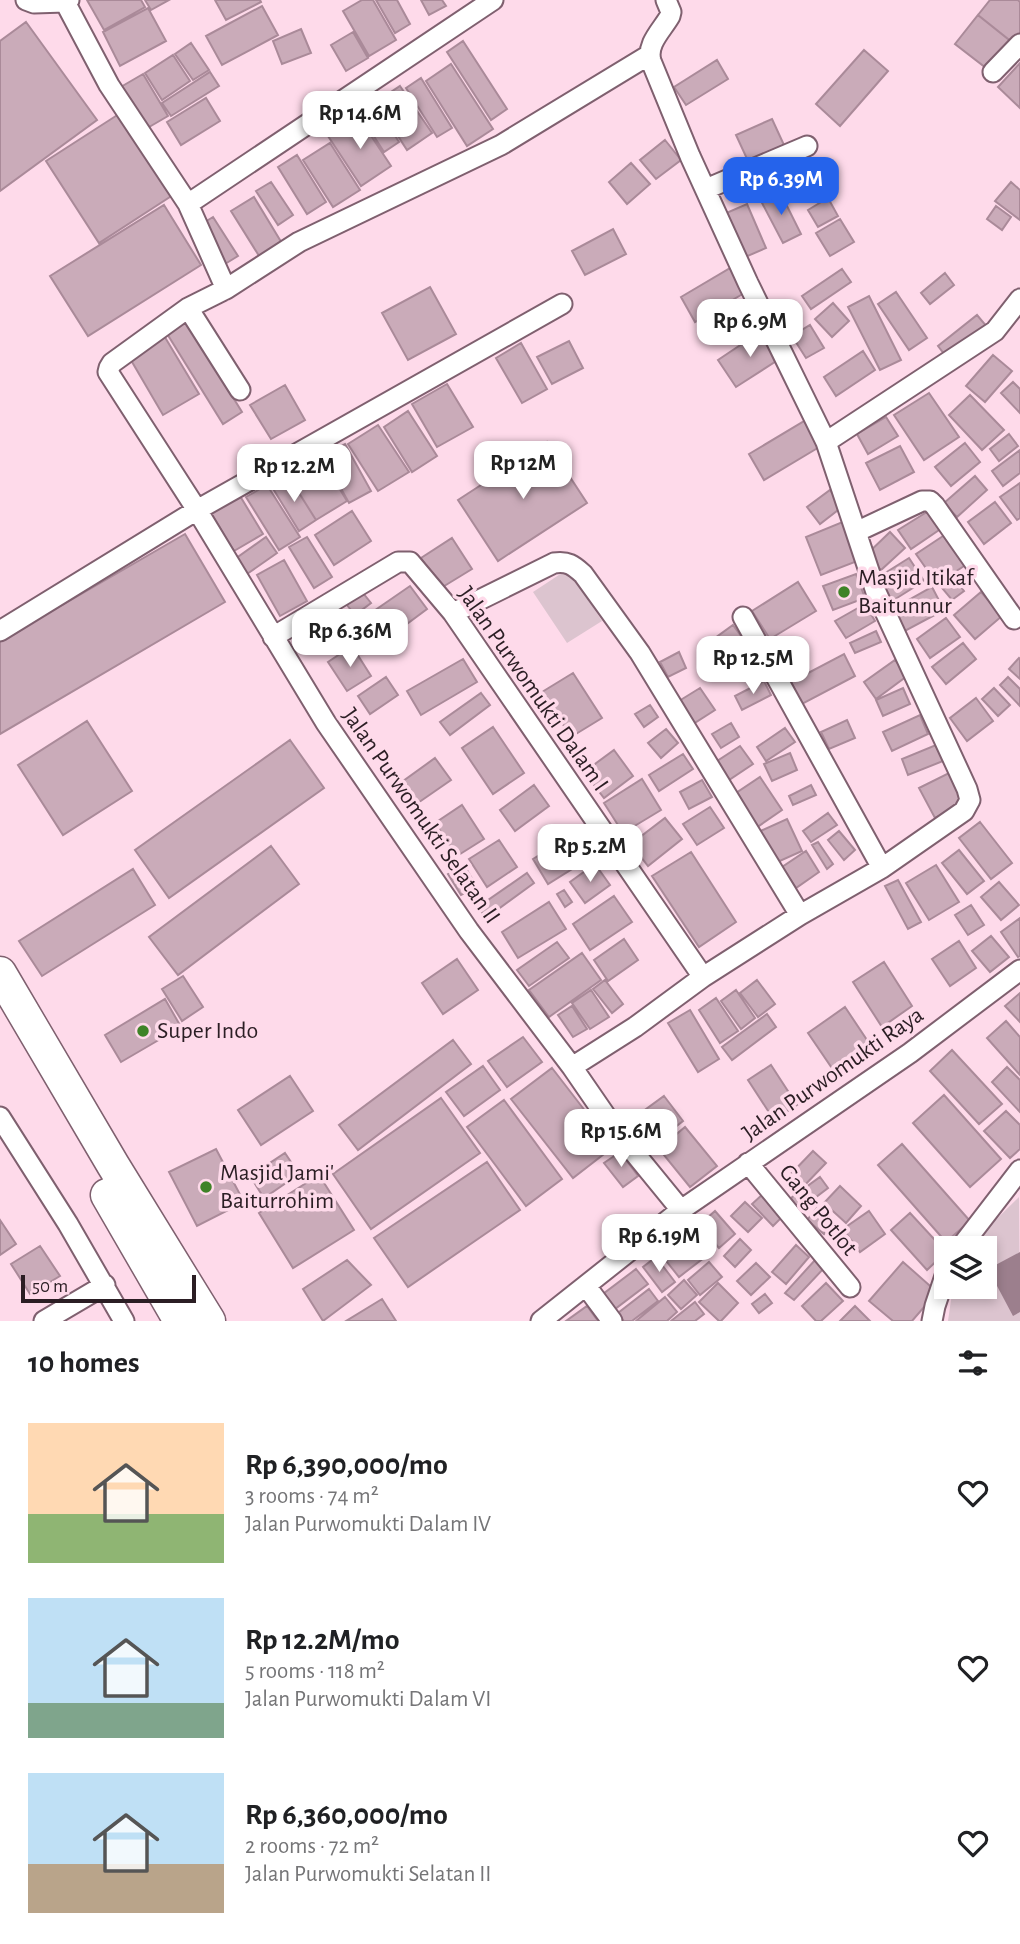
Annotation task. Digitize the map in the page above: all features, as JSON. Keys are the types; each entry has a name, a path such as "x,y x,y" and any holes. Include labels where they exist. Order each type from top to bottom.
{"main road":[{"path":"0,973 120,1177 209,1321"},
{"path":"0,1013 180,1321"}],"street":[{"path":"26,0 34,4 67,1 109,85 188,204 226,289"},
{"path":"188,204 493,0"},
{"path":"572,1067 635,1027 703,977 800,915 882,868 956,817 967,807 970,800 876,593 827,442 748,283 649,55 650,47 670,16 666,0"},
{"path":"993,72 1020,44"},
{"name":"Jalan Purwomukti Selatan II","path":"649,55 501,145 299,242 226,289 188,308 112,363 108,372 197,510 334,734 469,931 572,1067 614,1128 681,1210"},
{"path":"706,189 807,146"},
{"path":"827,442 995,331 1020,299"},
{"path":"0,631 197,510 562,304"},
{"path":"188,308 240,390"},
{"path":"856,533 922,500 930,501 1014,619"},
{"name":"Jalan Purwomukti Dalam I","path":"273,637 398,562 410,562 453,613 703,977"},
{"path":"453,613 554,563 568,562 573,565 640,653 800,915"},
{"path":"743,618 882,868"},
{"name":"Jalan Purwomukti Raya","path":"541,1321 681,1210 910,1053 1020,970"},
{"path":"0,1117 124,1321"},
{"name":"Gang Potlot","path":"748,1163 850,1287"},
{"path":"969,1236 1020,1170"},
{"path":"44,1321 104,1285"},
{"path":"586,1286 612,1321"},
{"path":"932,1321 937,1299"}],"shaded area":[{"path":"568,569 602,621 567,643 533,592"},
{"path":"1019,1197 1020,1321 948,1321 951,1299 997,1299 997,1236 979,1236"},
{"path":"1020,1252 1020,1312 1013,1316 997,1286 997,1264"}],"building":[{"path":"87,0 141,0 145,7 104,30"},
{"path":"145,0 169,0 151,10"},
{"path":"215,0 260,0 261,2 226,20"},
{"path":"362,0 373,0 396,40 369,56 343,11"},
{"path":"376,0 397,0 410,24 395,33"},
{"path":"421,0 442,0 446,6 429,15"},
{"path":"990,0 1020,2 1020,33 1013,43 978,15"},
{"path":"262,6 278,35 222,65 206,36"},
{"path":"148,8 166,41 120,66 103,32"},
{"path":"978,15 1013,43 990,71 955,44"},
{"path":"26,22 97,120 0,191 0,41"},
{"path":"301,29 311,53 282,64 273,41"},
{"path":"353,32 368,58 346,71 331,45"},
{"path":"463,41 507,109 491,120 447,52"},
{"path":"191,43 209,70 193,80 175,54"},
{"path":"864,50 888,71 840,126 816,104"},
{"path":"173,55 190,81 162,100 145,73"},
{"path":"717,60 728,79 686,105 674,87"},
{"path":"1020,63 1020,108 998,87"},
{"path":"451,64 493,129 467,146 426,81"},
{"path":"210,72 219,86 171,116 162,103"},
{"path":"143,74 168,116 144,130 119,88"},
{"path":"421,78 452,128 437,137 406,88"},
{"path":"400,86 432,133 407,150 376,102"},
{"path":"206,98 220,121 181,145 167,122"},
{"path":"376,106 399,142 384,152 361,116"},
{"path":"122,112 176,193 99,243 46,161"},
{"path":"358,116 391,166 361,186 328,136"},
{"path":"772,119 784,145 748,161 736,135"},
{"path":"665,140 681,160 656,179 640,160"},
{"path":"330,143 360,190 333,207 303,160"},
{"path":"297,155 326,202 307,214 278,167"},
{"path":"631,163 650,184 627,204 609,182"},
{"path":"271,182 293,215 278,225 256,191"},
{"path":"1011,182 1020,190 1020,220 995,201"},
{"path":"780,192 801,234 783,243 761,201"},
{"path":"254,197 283,245 261,259 231,211"},
{"path":"828,198 838,216 818,227 808,210"},
{"path":"747,204 766,248 743,258 724,214"},
{"path":"164,205 201,265 88,336 50,276"},
{"path":"996,206 1011,217 1002,230 987,219"},
{"path":"213,217 238,256 225,264 200,225"},
{"path":"840,219 854,242 830,256 816,233"},
{"path":"613,229 626,254 585,275 572,251"},
{"path":"732,267 746,292 695,322 681,297"},
{"path":"842,269 851,282 811,309 802,296"},
{"path":"945,273 954,285 930,304 921,293"},
{"path":"430,287 456,334 408,360 382,313"},
{"path":"896,292 927,338 909,350 878,304"},
{"path":"869,296 901,360 880,370 848,307"},
{"path":"833,303 849,321 832,337 815,319"},
{"path":"977,315 988,328 948,359 938,346"},
{"path":"185,320 242,412 223,424 166,332"},
{"path":"810,325 824,348 806,358 792,336"},
{"path":"763,330 781,358 736,387 718,360"},
{"path":"163,334 199,394 163,415 128,355"},
{"path":"569,341 583,368 552,384 537,357"},
{"path":"521,343 547,389 522,403 496,358"},
{"path":"863,351 875,370 836,396 824,377"},
{"path":"993,355 1012,371 985,402 966,386"},
{"path":"1013,382 1020,389 1020,413 1001,393"},
{"path":"447,384 473,427 437,447 412,404"},
{"path":"285,385 305,420 271,439 250,405"},
{"path":"929,393 959,437 924,460 894,415"},
{"path":"970,395 1004,430 982,450 949,415"},
{"path":"408,411 437,456 412,472 384,427"},
{"path":"886,417 898,436 868,454 857,434"},
{"path":"806,420 821,446 764,480 749,454"},
{"path":"378,425 409,472 378,491 348,444"},
{"path":"1009,434 1018,446 999,461 990,449"},
{"path":"547,442 587,503 498,561 458,500"},
{"path":"965,443 980,462 951,486 935,467"},
{"path":"345,444 371,491 349,503 323,456"},
{"path":"900,446 914,472 880,490 866,463"},
{"path":"1020,450 1020,473 1003,486 992,471"},
{"path":"321,458 347,501 316,520 289,477"},
{"path":"975,476 987,490 957,517 944,503"},
{"path":"289,477 316,520 299,531 272,487"},
{"path":"1020,483 1020,518 1017,520 1000,497"},
{"path":"267,485 300,537 279,550 246,497"},
{"path":"830,490 842,507 820,524 807,507"},
{"path":"237,491 263,534 234,551 208,508"},
{"path":"995,502 1011,523 984,544 968,522"},
{"path":"930,510 942,528 911,549 898,530"},
{"path":"352,511 371,541 334,565 315,535"},
{"path":"845,521 860,560 821,575 806,537"},
{"path":"890,532 905,548 881,570 866,555"},
{"path":"185,534 225,602 0,734 0,641"},
{"path":"946,534 967,564 937,584 916,554"},
{"path":"266,537 277,553 247,574 235,559"},
{"path":"307,537 332,577 314,588 289,547"},
{"path":"452,538 472,569 441,588 421,558"},
{"path":"909,558 924,581 889,603 874,580"},
{"path":"284,560 307,601 280,616 257,575"},
{"name":"Masjid Itikaf Baitunnur","path":"856,574 865,598 833,610 823,586"},
{"path":"954,578 964,591 952,600 942,588"},
{"path":"798,582 816,611 770,639 752,611"},
{"path":"410,586 427,609 388,638 371,613"},
{"path":"932,587 944,610 903,632 891,610"},
{"path":"359,588 371,603 355,615 343,600"},
{"path":"981,592 1002,616 975,639 954,615"},
{"path":"865,604 875,621 846,638 835,621"},
{"path":"946,618 960,637 930,658 917,639"},
{"path":"733,625 746,643 717,664 704,646"},
{"path":"876,631 881,642 855,653 850,643"},
{"path":"963,643 976,659 946,684 932,667"},
{"path":"352,646 371,676 347,691 328,662"},
{"path":"679,652 686,668 668,677 660,662"},
{"path":"844,654 855,676 802,704 791,682"},
{"path":"463,659 477,682 421,715 407,691"},
{"path":"1020,659 1020,679 1009,669"},
{"path":"895,660 907,676 876,699 864,682"},
{"path":"573,673 602,718 571,737 542,692"},
{"path":"386,677 398,695 370,714 358,696"},
{"path":"1008,677 1020,689 1020,706 1000,685"},
{"path":"764,681 771,695 742,710 735,696"},
{"path":"700,688 715,710 693,724 679,701"},
{"path":"903,688 910,704 883,716 876,700"},
{"path":"994,688 1010,705 998,716 982,699"},
{"path":"481,693 490,705 450,735 440,722"},
{"path":"976,698 993,721 967,741 950,718"},
{"path":"650,705 658,717 644,727 635,714"},
{"path":"920,715 928,734 892,751 883,732"},
{"path":"847,720 855,738 829,749 821,732"},
{"path":"87,721 132,791 63,835 18,765"},
{"path":"731,723 739,737 721,748 712,734"},
{"path":"493,727 524,773 493,794 462,748"},
{"path":"785,728 795,742 766,761 757,747"},
{"path":"666,729 678,743 661,758 648,743"},
{"path":"290,740 324,788 169,898 135,850"},
{"path":"936,745 943,761 908,775 902,759"},
{"path":"740,746 753,764 723,784 711,765"},
{"path":"614,750 633,776 604,798 584,772"},
{"path":"790,753 797,770 772,781 764,764"},
{"path":"683,754 693,769 659,791 649,775"},
{"path":"435,758 451,780 415,805 399,784"},
{"path":"949,773 965,803 935,818 919,788"},
{"path":"760,777 782,810 753,830 730,797"},
{"path":"642,779 661,810 623,833 604,803"},
{"path":"702,780 712,797 689,809 680,792"},
{"path":"534,785 549,806 515,831 500,810"},
{"path":"811,785 816,795 793,805 789,796"},
{"path":"462,805 484,839 457,856 435,823"},
{"path":"710,807 724,828 697,845 683,824"},
{"path":"828,813 837,825 811,842 803,831"},
{"path":"665,818 682,839 648,866 631,844"},
{"path":"787,819 802,851 771,865 756,833"},
{"path":"980,822 1012,863 991,879 959,838"},
{"path":"839,831 855,850 844,860 828,840"},
{"path":"570,836 585,861 548,884 533,859"},
{"path":"499,840 517,867 487,887 469,859"},
{"path":"818,842 833,864 827,869 812,845"},
{"path":"271,846 299,884 178,975 149,937"},
{"path":"959,850 984,881 967,894 942,863"},
{"path":"806,851 819,872 796,888 782,867"},
{"path":"691,852 736,922 699,947 652,876"},
{"path":"595,864 610,885 585,903 570,882"},
{"path":"464,865 477,887 461,895 448,874"},
{"path":"936,865 959,902 929,920 906,883"},
{"path":"133,869 155,905 42,976 19,941"},
{"path":"527,873 534,883 486,918 478,907"},
{"path":"898,880 921,922 908,929 885,886"},
{"path":"999,882 1019,905 1001,920 981,897"},
{"path":"564,890 572,902 565,907 557,894"},
{"path":"614,896 632,922 590,950 573,924"},
{"path":"549,902 566,929 518,958 502,932"},
{"path":"971,905 984,925 968,935 955,915"},
{"path":"1020,918 1020,956 1018,957 1001,932"},
{"path":"991,936 1009,957 990,972 972,951"},
{"path":"624,939 638,960 608,981 594,960"},
{"path":"959,941 976,968 950,986 932,959"},
{"path":"557,942 569,958 529,986 517,970"},
{"path":"582,953 601,980 549,1017 529,990"},
{"path":"457,959 478,990 443,1014 422,983"},
{"path":"884,962 912,1006 882,1027 853,982"},
{"path":"183,976 203,1007 182,1021 162,989"},
{"path":"605,980 623,1004 612,1013 593,989"},
{"path":"757,980 775,1004 758,1017 740,993"},
{"path":"591,990 609,1017 590,1029 572,1003"},
{"path":"736,990 755,1018 741,1029 721,1001"},
{"path":"1020,993 1020,1022 1005,1006"},
{"path":"716,998 738,1031 720,1043 699,1010"},
{"name":"Super Indo","path":"165,999 181,1027 121,1062 105,1035"},
{"path":"572,1006 587,1029 573,1037 558,1015"},
{"path":"845,1007 873,1049 836,1074 808,1033"},
{"path":"690,1010 719,1059 698,1072 668,1023"},
{"path":"767,1014 776,1027 732,1060 722,1047"},
{"path":"1006,1021 1020,1037 1020,1075 987,1038"},
{"path":"523,1037 542,1062 507,1087 488,1061"},
{"path":"453,1040 471,1064 358,1150 339,1125"},
{"path":"952,1050 1002,1104 979,1124 930,1071"},
{"path":"771,1065 797,1105 774,1120 748,1080"},
{"path":"483,1066 500,1090 464,1116 446,1092"},
{"path":"1007,1067 1020,1080 1020,1112 992,1082"},
{"path":"552,1068 613,1147 573,1178 511,1099"},
{"path":"290,1076 313,1111 261,1145 238,1110"},
{"path":"944,1095 1001,1159 970,1187 913,1123"},
{"path":"664,1096 683,1121 647,1149 627,1123"},
{"path":"441,1098 480,1153 371,1229 333,1174"},
{"path":"504,1100 562,1179 526,1206 467,1127"},
{"path":"1006,1111 1020,1125 1020,1149 1010,1158 984,1131"},
{"path":"685,1127 717,1166 690,1187 659,1149"},
{"path":"902,1144 970,1221 953,1236 941,1236 878,1165"},
{"name":"Masjid Jami' Baiturrohim","path":"216,1149 244,1202 197,1226 169,1172"},
{"path":"813,1151 826,1163 801,1189 788,1177"},
{"path":"620,1152 638,1176 623,1187 604,1163"},
{"path":"285,1153 299,1174 264,1198 250,1176"},
{"path":"487,1162 520,1210 408,1287 374,1238"},
{"path":"319,1175 354,1230 293,1268 259,1213"},
{"path":"820,1177 828,1188 799,1210 791,1198"},
{"path":"840,1186 861,1206 846,1223 824,1203"},
{"path":"763,1194 783,1216 773,1226 752,1204"},
{"path":"745,1202 762,1218 748,1232 731,1216"},
{"path":"817,1208 834,1223 824,1234 807,1220"},
{"path":"715,1211 735,1234 719,1248 699,1225"},
{"path":"869,1211 885,1234 860,1252 843,1229"},
{"path":"910,1213 934,1239 934,1263 927,1270 891,1230"},
{"path":"0,1220 16,1244 0,1255"},
{"path":"689,1237 705,1257 679,1277 663,1257"},
{"path":"740,1239 751,1250 735,1267 724,1256"},
{"path":"796,1245 809,1257 786,1284 772,1272"},
{"path":"40,1246 60,1276 30,1294 11,1264"},
{"path":"656,1257 675,1282 662,1292 643,1267"},
{"path":"816,1259 825,1267 794,1300 785,1293"},
{"path":"347,1260 371,1285 323,1321 303,1289"},
{"path":"709,1262 722,1277 700,1295 688,1280"},
{"path":"903,1262 934,1289 934,1295 912,1321 893,1321 869,1301"},
{"path":"756,1263 770,1277 751,1295 737,1281"},
{"path":"636,1269 648,1284 615,1309 603,1294"},
{"path":"684,1280 697,1295 681,1309 668,1295"},
{"path":"718,1283 738,1303 721,1321 699,1302"},
{"path":"826,1283 843,1301 821,1321 816,1321 802,1306"},
{"path":"649,1289 658,1301 632,1321 624,1321 618,1313"},
{"path":"765,1294 772,1303 759,1313 752,1304"},
{"path":"665,1297 677,1312 667,1321 636,1321"},
{"path":"382,1299 396,1321 346,1321"},
{"path":"695,1302 704,1314 695,1321 671,1321"},
{"path":"587,1306 598,1321 566,1321"},
{"path":"855,1306 870,1321 840,1321"}],"place":[{"name":"Masjid Itikaf Baitunnur","path":"844,592"},
{"name":"Super Indo","path":"143,1031"},
{"name":"Masjid Jami' Baiturrohim","path":"206,1187"}]}
